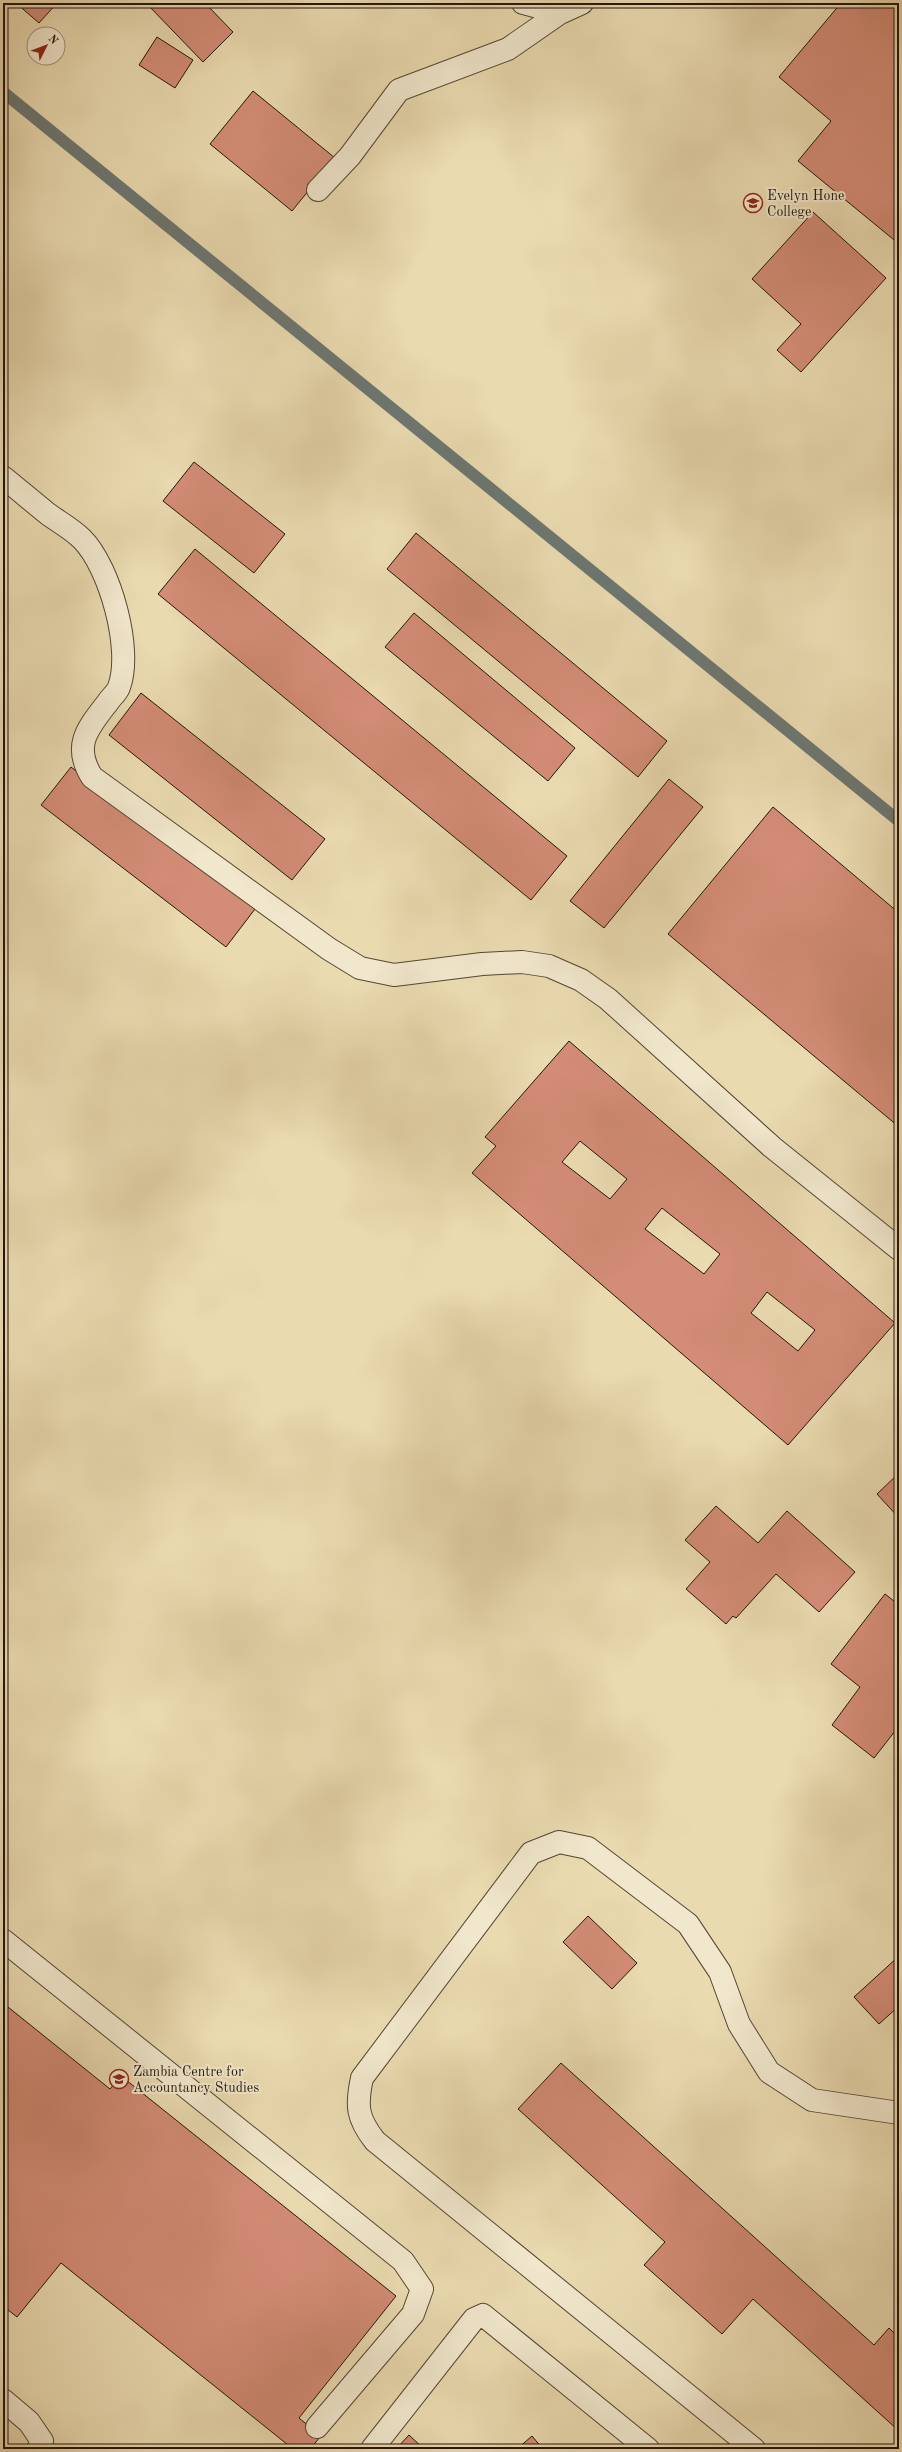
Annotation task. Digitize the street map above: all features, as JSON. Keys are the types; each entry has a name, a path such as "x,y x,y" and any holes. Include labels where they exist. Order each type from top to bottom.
{"lane":[{"path":"523,3 560,13"},
{"path":"318,190 350,156 399,90 508,49 560,13 582,3"},
{"path":"3,477 82,539 98,561 107,580 120,619 123,671 118,688 88,728 84,739 82,753 84,765 92,777 329,949 360,968 394,975 482,964 522,962 549,966 581,980 608,1000 772,1147 899,1249"},
{"path":"754,2449 375,2141 363,2126 359,2111 358,2095 362,2078 531,1853 559,1842 588,1848 688,1924 720,1972 739,2024 769,2072 812,2100 899,2113"},
{"path":"3,1940 403,2261 422,2289 413,2314 317,2427"},
{"path":"372,2449 474,2319 483,2315 648,2449"},
{"path":"3,2400 29,2422 42,2441 38,2449"}],"building":[{"path":"16,3 57,3 39,23"},
{"path":"146,3 205,3 233,32 203,62"},
{"path":"841,3 899,3 899,244 798,161 831,121 779,77"},
{"path":"157,37 193,60 175,88 139,65"},
{"path":"253,91 335,158 292,211 210,144"},
{"path":"813,212 886,278 801,372 777,350 801,324 752,279"},
{"path":"194,462 285,534 254,573 163,501"},
{"path":"416,533 667,741 638,777 387,569"},
{"path":"195,549 567,856 531,900 158,594"},
{"path":"414,613 575,748 548,781 385,647"},
{"path":"141,693 325,839 292,880 109,735"},
{"path":"71,767 255,909 226,947 41,805"},
{"path":"669,779 703,807 604,928 570,901"},
{"path":"773,807 899,913 899,1127 668,934"},
{"path":"569,1041 895,1323 788,1445 472,1173 496,1146 485,1137","holes":["580,1141 627,1179 610,1199 562,1162","662,1208 720,1254 704,1274 645,1229","767,1292 815,1330 798,1351 751,1313"]},
{"path":"899,1473 899,1518 877,1494"},
{"path":"716,1506 758,1543 787,1511 855,1572 819,1612 776,1574 736,1618 733,1616 726,1624 686,1589 710,1562 685,1540"},
{"path":"885,1594 899,1605 899,1726 874,1758 832,1725 860,1687 831,1664"},
{"path":"588,1916 637,1963 612,1989 563,1942"},
{"path":"899,1956 899,2006 879,2024 854,1997"},
{"path":"3,2003 110,2089 121,2076 396,2296 299,2418 321,2436 310,2449 293,2449 61,2263 17,2317 3,2306"},
{"path":"561,2063 874,2345 889,2328 899,2338 899,2431 753,2299 722,2334 644,2265 665,2242 518,2109"},
{"path":"409,2435 424,2449 396,2449"},
{"path":"532,2436 543,2449 517,2449"}],"waterway":[{"path":"3,92 899,821"}],"place":[{"name":"Evelyn Hone College","path":"753,203"},
{"name":"Zambia Centre for Accountancy Studies","path":"119,2079"}]}
